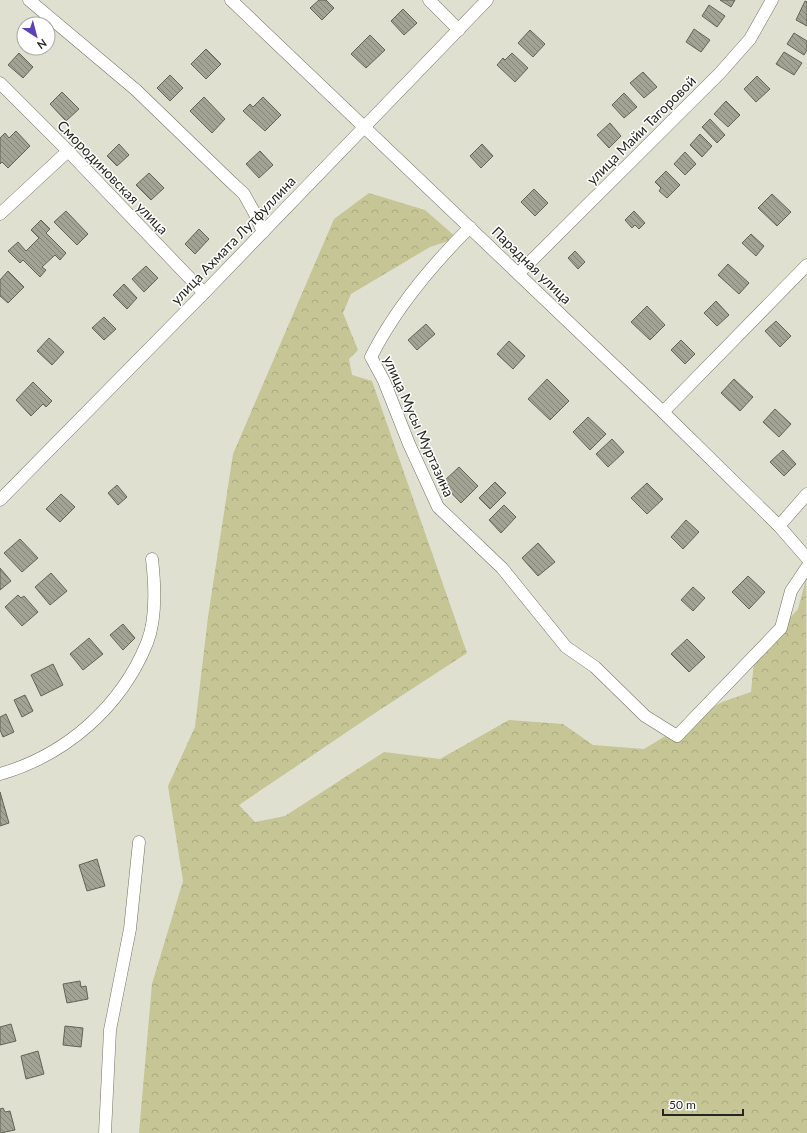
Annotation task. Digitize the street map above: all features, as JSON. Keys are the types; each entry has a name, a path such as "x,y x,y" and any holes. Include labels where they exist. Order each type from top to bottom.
{"street":[{"path":"29,0 83,48 136,90 244,194 263,232"},
{"name":"Парадная улица","path":"231,0 362,127 519,273 663,412 779,526 807,558"},
{"path":"429,0 458,30"},
{"name":"улица Ахмата Лутфуллина","path":"0,500 204,293 362,127 487,0"},
{"name":"улица Майи Тагоровой","path":"519,273 720,73 750,39 772,0"},
{"name":"Смородиновская улица","path":"0,83 68,151 204,293"},
{"path":"0,214 68,151"},
{"name":"улица Мусы Муртазина","path":"470,227 444,253 384,331 371,357 384,381 409,444 438,508 502,568 566,646 595,667 646,716 677,736 781,628 791,591 807,567"},
{"path":"663,412 807,265"},
{"path":"779,526 807,494"},
{"path":"0,774 19,769 67,744 85,729 113,700 147,643 152,623 154,579 152,559"},
{"path":"105,1133 110,1030 130,929 139,842"}],"green space":[{"path":"369,193 425,210 457,238 430,247 351,294 343,313 358,350 349,359 352,375 372,381 467,653 239,805 255,822 285,816 384,752 440,759 509,720 563,724 593,745 644,749 722,702 751,692 754,662 762,649 798,609 806,579 807,1133 139,1133 152,984 183,881 168,786 195,727 208,617 233,454 334,219"}],"building":[{"path":"319,0 326,0 334,8 322,20 310,8"},
{"path":"720,0 735,0 731,7"},
{"path":"805,1 807,2 807,26 796,20"},
{"path":"709,5 725,16 717,27 702,16"},
{"path":"403,9 417,23 404,35 391,21"},
{"path":"694,29 710,40 701,52 686,42"},
{"path":"530,30 545,44 533,57 518,43"},
{"path":"794,33 807,41 807,50 804,55 787,44"},
{"path":"370,35 385,50 366,68 351,54"},
{"path":"206,49 221,64 206,79 191,64"},
{"path":"784,52 802,63 794,75 776,64"},
{"path":"512,53 528,68 515,82 497,65 503,58 505,60"},
{"path":"16,56 22,56 33,67 23,78 8,65"},
{"path":"643,72 657,87 644,98 630,83"},
{"path":"170,75 183,88 170,101 157,88"},
{"path":"757,76 770,89 756,102 744,89"},
{"path":"62,92 79,109 66,121 50,104"},
{"path":"624,93 637,107 624,118 612,105"},
{"path":"204,97 225,119 212,133 190,111"},
{"path":"263,97 281,115 265,131 243,111 250,104 253,107"},
{"path":"726,101 740,115 728,127 714,114"},
{"path":"710,119 725,135 717,143 702,127"},
{"path":"610,123 621,136 609,148 597,135"},
{"path":"16,131 30,146 8,168 2,162 0,164 0,138 5,133 9,138"},
{"path":"700,134 712,146 702,157 690,145"},
{"path":"119,144 129,155 117,166 107,156"},
{"path":"482,144 493,156 481,168 470,156"},
{"path":"260,151 273,165 259,178 246,164"},
{"path":"685,152 696,164 685,175 674,164"},
{"path":"666,171 680,185 667,198 659,191 661,188 655,182"},
{"path":"149,173 164,188 151,200 136,185"},
{"path":"534,189 548,203 535,216 521,202"},
{"path":"772,194 791,212 777,226 758,208"},
{"path":"66,211 88,234 77,245 54,222"},
{"path":"634,211 645,223 639,229 635,225 632,228 625,220"},
{"path":"41,220 50,229 46,233 66,253 60,260 55,255 42,267 46,270 40,277 23,260 20,263 8,251 18,242 26,251 39,238 31,230"},
{"path":"199,229 209,239 195,254 185,244"},
{"path":"751,234 764,246 756,256 742,243"},
{"path":"575,251 585,262 578,269 568,258"},
{"path":"728,264 749,283 739,294 718,275"},
{"path":"146,266 158,278 144,292 132,279"},
{"path":"8,271 24,287 8,303 0,296 0,280"},
{"path":"124,284 137,298 127,309 113,295"},
{"path":"716,301 729,315 717,326 704,313"},
{"path":"647,306 665,325 650,340 631,322"},
{"path":"104,317 116,329 104,340 92,328"},
{"path":"776,321 791,336 780,347 765,331"},
{"path":"426,324 435,334 417,350 408,340"},
{"path":"49,338 64,352 52,365 37,351"},
{"path":"681,340 695,354 685,364 671,350"},
{"path":"509,341 525,356 513,369 497,354"},
{"path":"547,379 569,401 550,420 528,399"},
{"path":"734,379 753,397 740,411 721,393"},
{"path":"33,382 52,401 46,407 43,404 31,416 16,400"},
{"path":"775,409 791,424 779,437 763,422"},
{"path":"588,417 606,434 590,450 573,432"},
{"path":"612,439 624,452 608,467 596,454"},
{"path":"783,450 796,464 784,476 770,462"},
{"path":"459,467 478,486 461,503 442,483"},
{"path":"495,482 506,493 490,509 479,498"},
{"path":"647,483 663,499 647,514 631,498"},
{"path":"117,485 127,497 118,505 108,493"},
{"path":"61,494 75,507 60,522 46,509"},
{"path":"504,505 516,517 501,533 489,520"},
{"path":"686,520 699,532 683,549 671,537"},
{"path":"20,539 38,558 22,572 4,553"},
{"path":"538,543 555,562 538,576 522,558"},
{"path":"0,568 11,581 0,590"},
{"path":"51,573 67,591 50,605 35,587"},
{"path":"748,576 765,592 749,609 732,592"},
{"path":"693,587 705,598 693,611 681,600"},
{"path":"18,595 21,598 24,596 38,612 22,626 5,607"},
{"path":"123,624 135,638 123,650 110,635"},
{"path":"89,638 103,654 83,670 70,654"},
{"path":"687,639 705,657 689,672 671,654"},
{"path":"53,664 63,685 41,696 31,675"},
{"path":"25,695 33,711 22,717 14,700"},
{"path":"6,714 14,732 3,737 0,730 0,717"},
{"path":"0,792 9,823 0,826"},
{"path":"97,859 105,886 87,891 79,865"},
{"path":"80,981 81,987 86,986 88,999 67,1003 63,984"},
{"path":"11,1024 16,1041 0,1045 0,1027"},
{"path":"65,1026 83,1028 81,1047 63,1045"},
{"path":"38,1051 44,1074 26,1079 21,1056"},
{"path":"3,1108 5,1112 10,1111 15,1130 0,1133 0,1109"}]}
